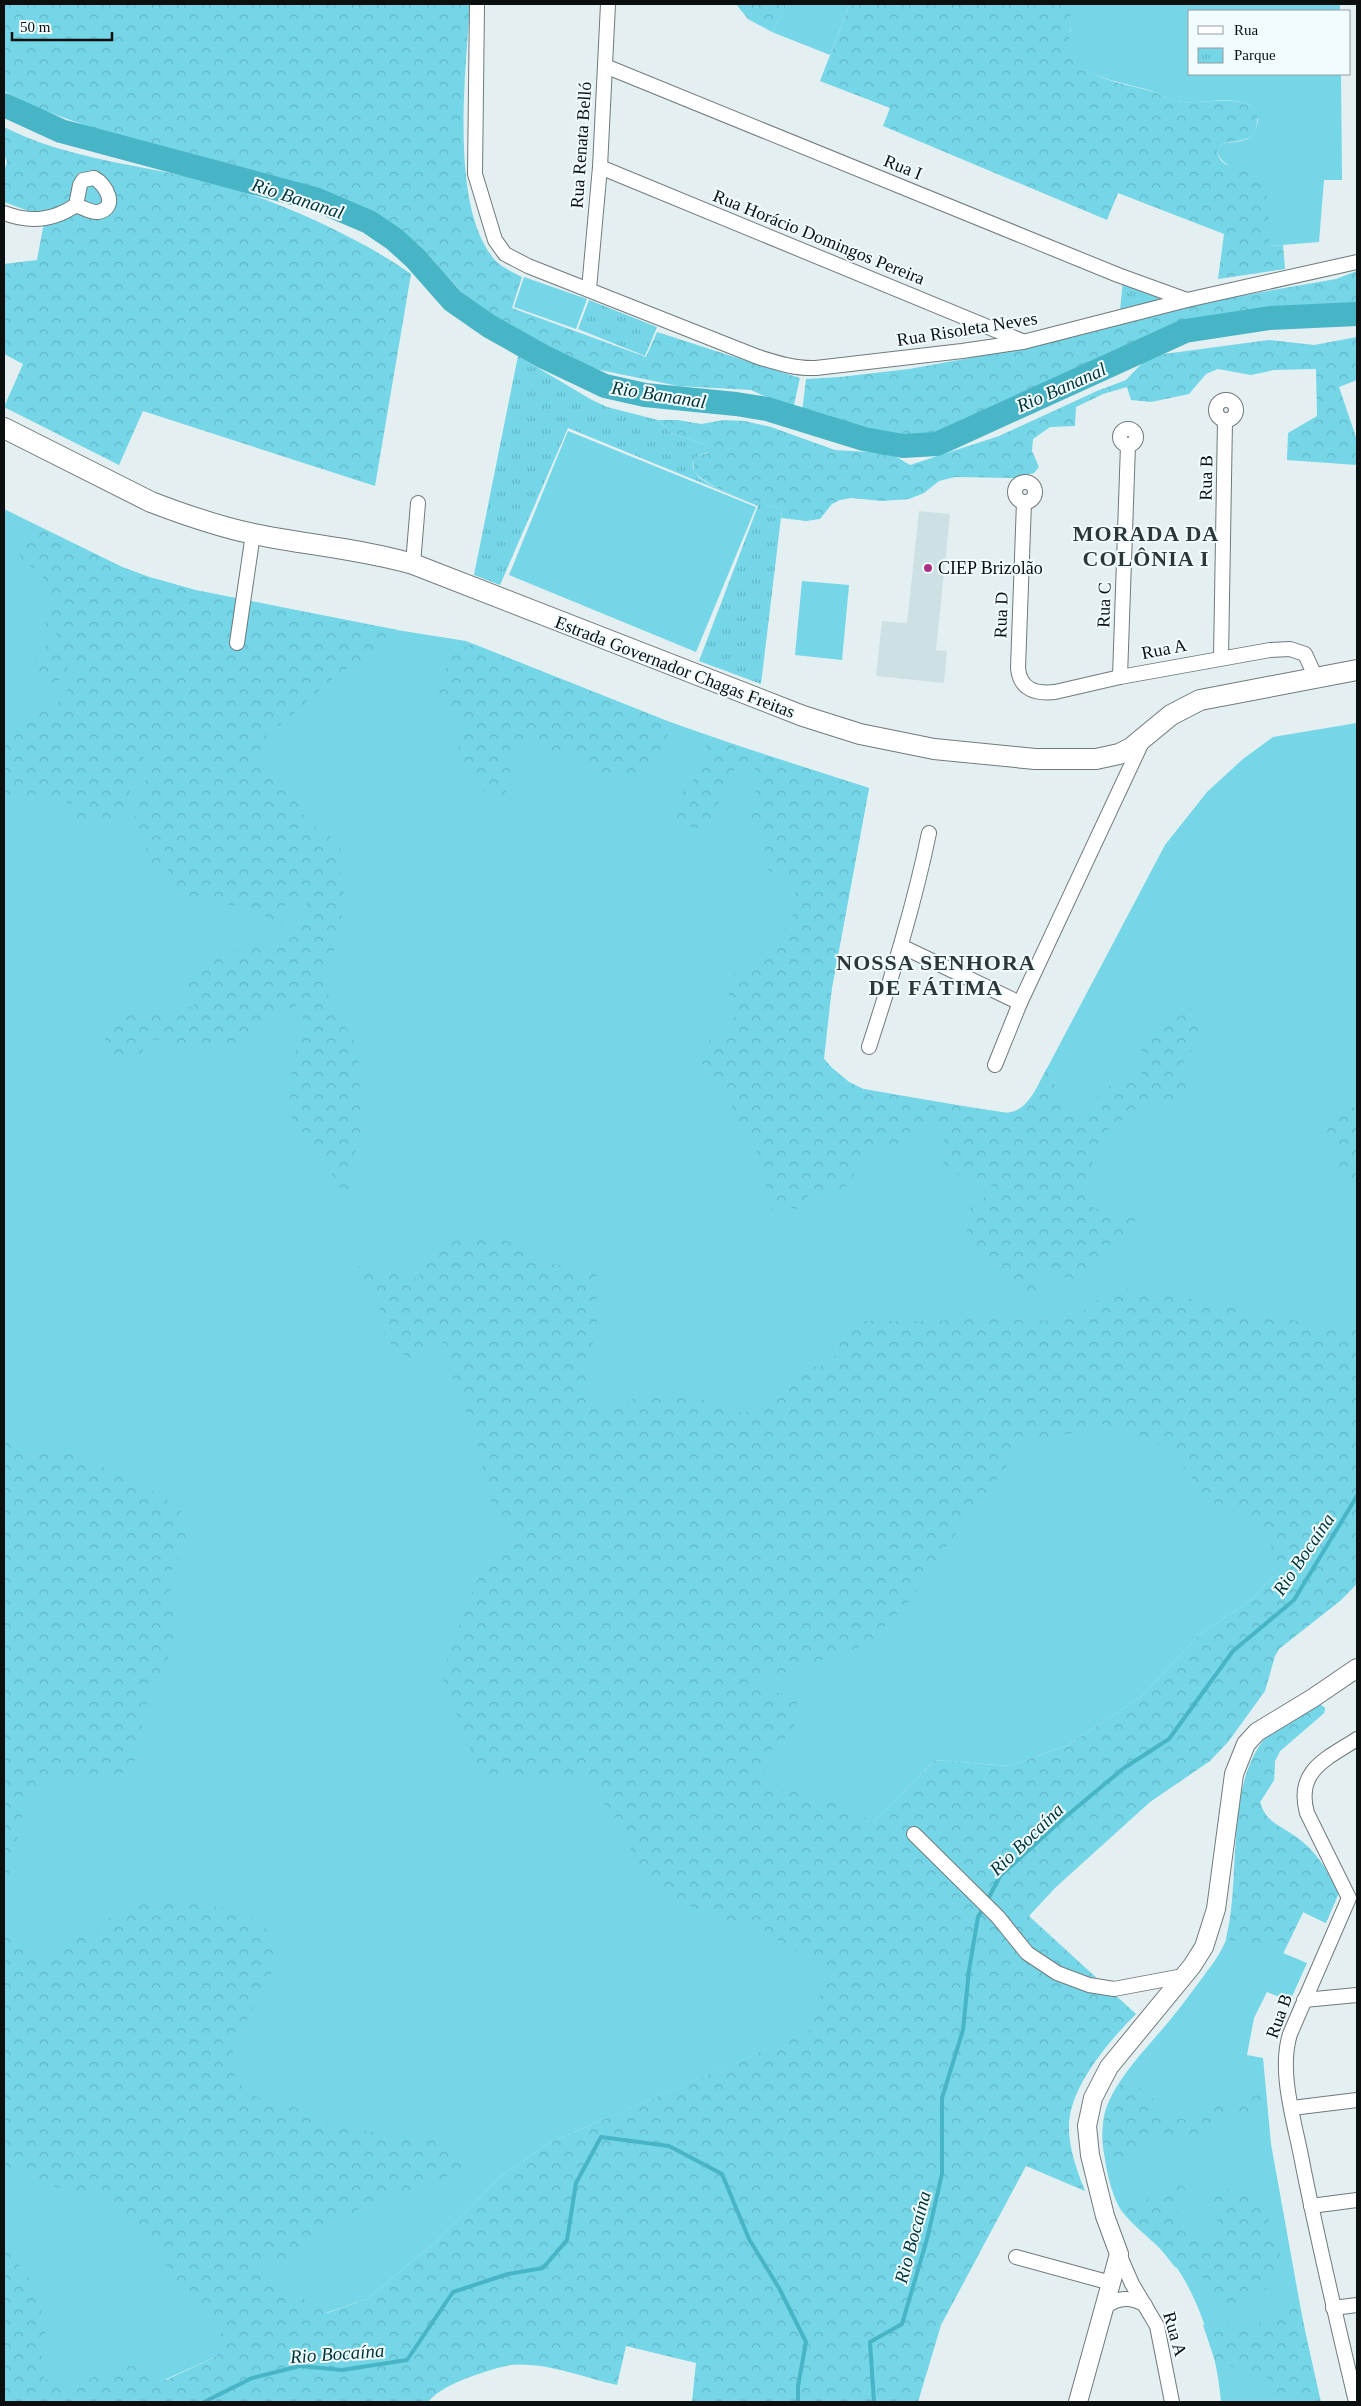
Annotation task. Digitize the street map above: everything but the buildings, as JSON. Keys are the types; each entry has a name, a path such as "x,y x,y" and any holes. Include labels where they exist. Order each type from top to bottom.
{"main road":[{"name":"Estrada Governador Chagas Freitas","path":"4,428 151,502 203,520 253,534 380,556 413,564 803,716 884,740 934,749 1035,759 1096,759 1119,754 1131,748 1178,710 1200,700 1357,670"}],"street":[{"name":"Rua Risoleta Neves","path":"477,4 474,163 479,190 495,240 505,254 517,261 758,357 803,369 954,352 1023,342 1187,300 1357,262"},
{"name":"Rua Renata Belló","path":"590,289 600,167 608,4"},
{"name":"Rua I","path":"605,66 1118,275 1187,300"},
{"name":"Rua Horácio Domingos Pereira","path":"600,167 1023,342"},
{"path":"4,213 23,219 42,220 74,206"},
{"name":"Rua B","path":"1221,658 1225,420"},
{"name":"Rua C","path":"1120,677 1128,444"},
{"name":"Rua D","path":"1018,668 1024,502"},
{"path":"413,564 418,503"},
{"path":"236,643 253,534"},
{"name":"Rua A","path":"1018,668 1021,682 1032,691 1039,693 1055,692 1120,677 1221,658 1270,650 1295,650 1308,658 1316,678"},
{"path":"995,1065 1020,1004 1145,737"},
{"path":"869,1047 902,946 929,833"},
{"path":"902,946 1020,1004"},
{"path":"1078,2402 1119,2254 1105,2216 1088,2140 1089,2113 1100,2084 1109,2068 1199,1956 1214,1921 1231,1792 1238,1762 1244,1749 1257,1732 1313,1698 1357,1668"},
{"name":"Rua B","path":"1356,2400 1333,2308 1311,2206 1292,2108 1285,2056 1290,2034 1304,2000 1353,1898 1310,1821 1305,1806 1304,1792 1307,1779 1314,1768 1357,1739"},
{"path":"914,1834 998,1917 1027,1953 1057,1973 1088,1985 1114,1989 1183,1976"},
{"path":"1304,2000 1357,1996"},
{"path":"1292,2108 1357,2100"},
{"path":"1311,2206 1357,2200"},
{"name":"Rua A","path":"1119,2254 1132,2284 1157,2326 1172,2402"},
{"path":"1016,2257 1111,2283"},
{"path":"1104,2308 1112,2302 1125,2298 1145,2305"},
{"path":"1333,2308 1357,2305"}],"shaded area":[{"name":"CIEP Brizolão","path":"919,511 950,514 936,650 947,651 944,683 876,676 882,621 907,623"}],"green space":[{"path":"4,4 470,4 464,98 465,169 470,202 478,231 494,259 505,268 522,277 512,308 646,357 657,332 800,378 793,409 751,390 678,386 600,370 575,361 525,339 484,313 467,298 419,245 366,208 297,182 120,138 37,108 4,91"},
{"path":"736,4 787,4 772,32 748,19"},
{"path":"787,4 850,4 830,55 772,32"},
{"path":"850,4 1063,4 1069,11 1071,18 1069,50 1072,58 1079,65 1096,75 1179,101 1233,101 1250,105 1257,116 1257,125 1252,136 1222,144 1217,150 1219,157 1229,166 1250,172 1262,180 1268,202 1269,246 1283,245 1285,269 1218,279 1224,234 1118,193 1107,220 883,126 890,108 820,81"},
{"path":"1063,4 1340,4 1340,10 1188,10 1188,75 1341,75 1342,180 1324,180 1319,242 1269,246 1264,184 1228,166 1218,155 1217,150 1222,144 1246,140 1253,133 1258,120 1250,105 1225,100 1191,102 1172,100 1157,93 1110,80 1086,70 1076,63 1070,55 1068,44 1071,22"},
{"path":"4,127 55,147 108,161 215,183 264,199 342,233 411,274 375,486 143,411 119,465 4,407 23,364 4,354 4,264 37,260 45,217 4,202 4,172 7,162 4,154"},
{"path":"94,183 104,195 101,207 85,204 83,198 86,186"},
{"path":"1357,271 1357,310 1334,309 1264,315 1182,328 1074,376 1000,412 947,433 929,437 885,436 802,412 806,379 909,369 1031,347 1188,305 1336,279"},
{"path":"524,277 587,299 576,329 514,307"},
{"path":"1123,279 1171,300 1120,311"},
{"path":"589,300 657,327 645,356 578,329"},
{"path":"1357,337 1357,380 1339,387 1357,440 1357,465 1287,460 1288,433 1317,416 1316,369 1274,370 1251,375 1218,369 1206,374 1189,394 1151,402 1131,400 1127,387 1103,394 1076,407 1075,426 1050,427 1033,439 1032,451 1039,467 1034,473 1015,478 955,477 939,481 924,493 909,499 882,501 851,498 840,500 832,504 820,519 806,521 781,518 782,509 735,495 701,478 694,471 693,460 699,455 708,453 706,445 671,433 658,420 678,420 701,424 724,420 745,421 771,427 835,450 886,453 910,465 999,436 1097,391 1126,380 1149,356 1269,340 1314,345"},
{"path":"518,356 592,400 607,407 658,420 671,433 706,445 709,452 699,455 693,460 693,468 704,481 724,491 782,509 761,684 699,661 758,506 568,428 500,585 474,575"},
{"path":"568,431 756,507 696,652 509,575"},
{"path":"4,509 122,567 149,577 195,590 384,628 466,641 670,722 791,764 869,788 832,987 824,1059 849,1082 863,1089 1004,1113 1019,1109 1029,1100 1165,845 1207,792 1243,759 1273,737 1357,723 1357,1470 1274,1576 1251,1600 1199,1635 1142,1696 1068,1745 1010,1766 935,1760 873,1822 841,1915 812,2030 549,2143 501,2176 438,2240 367,2299 272,2331 140,2391 4,2402"},
{"path":"39,527 122,567 149,577 195,590 398,630 358,666 345,670 334,677 280,725 274,727 267,735 263,760 264,767 296,790 300,810 307,820 336,841 341,848 339,866 345,901 330,967 324,979 333,1012 352,1036 359,1064 361,1128 349,1179 352,1199 339,1187 333,1177 331,1167 333,1161 315,1152 304,1134 293,1122 287,1100 286,1093 294,1064 299,1031 308,1002 287,1010 242,1041 223,1048 199,1049 169,1041 155,1040 145,1044 140,1057 130,1059 108,1055 105,1036 112,1026 133,1014 183,1009 194,1006 194,998 189,991 187,982 203,964 231,952 262,947 292,938 301,912 310,910 306,902 285,905 282,909 283,925 274,926 257,909 184,898 171,890 168,870 150,865 150,858 143,837 127,832 140,803 147,765 153,755 147,749 125,804 111,819 93,823 73,818 65,812 76,805 33,794 4,803 4,731 29,715 51,709 63,698 84,664 76,660 72,652 67,670 58,682 40,683 33,672 37,654 57,634 46,625 46,617 54,607 54,603 45,591 42,573 25,563 20,557 22,546 35,536"},
{"path":"802,581 849,585 842,660 795,655"},
{"path":"473,644 659,718 667,732 666,754 660,762 643,772 610,774 601,773 593,763 576,755 549,753 533,740 524,744 514,755 505,795 498,798 491,797 475,782 459,751 458,741 462,714 445,707 438,701 444,675 452,655 459,649"},
{"path":"708,736 869,788 832,987 823,1051 824,1059 849,1082 863,1089 1009,1113 1023,1107 1037,1089 1047,1068 1051,1080 1062,1093 1072,1117 1077,1118 1090,1115 1098,1096 1104,1089 1114,1084 1142,1077 1141,1042 1146,1035 1152,1030 1178,1018 1191,1007 1194,1010 1199,1019 1200,1039 1187,1055 1183,1065 1185,1081 1192,1095 1180,1099 1146,1103 1140,1106 1121,1122 1106,1131 1098,1143 1084,1188 1086,1201 1099,1210 1114,1213 1141,1211 1131,1227 1108,1247 1099,1263 1085,1278 1064,1277 1031,1269 1027,1273 1030,1281 1042,1293 1022,1291 999,1276 977,1248 964,1224 964,1216 968,1209 998,1187 959,1175 946,1166 942,1159 944,1142 942,1134 928,1123 922,1122 914,1127 900,1148 892,1149 881,1146 855,1173 843,1190 830,1194 815,1192 810,1194 799,1209 780,1207 772,1210 757,1151 751,1140 742,1133 733,1120 730,1088 709,1076 702,1063 702,1056 710,1040 730,1037 734,1017 726,981 737,973 750,971 768,953 788,925 793,914 796,887 791,879 767,870 760,862 766,848 766,839 758,831 747,813 757,786 755,767 744,762 736,767 731,777 722,787 716,817 709,825 696,828 689,826 678,819 675,814 676,802 700,768"},
{"path":"1357,1107 1357,1198 1355,1188 1339,1167 1334,1143 1323,1125 1332,1111"},
{"path":"489,1236 510,1242 534,1257 553,1264 596,1271 597,1325 586,1370 586,1385 589,1399 601,1411 617,1407 643,1395 670,1393 694,1397 731,1410 750,1411 763,1405 790,1376 831,1363 842,1338 853,1325 866,1321 940,1321 964,1318 1060,1321 1077,1317 1102,1296 1126,1289 1158,1292 1283,1319 1357,1330 1357,1584 1340,1601 1279,1649 1275,1656 1265,1691 1228,1742 1210,1761 1150,1802 1055,1888 1029,1916 1136,2014 1103,2051 1092,2066 1075,2097 1069,2128 1070,2144 1076,2168 1085,2191 1026,2166 941,2325 918,2402 692,2402 696,2363 626,2346 617,2385 564,2371 523,2364 500,2367 467,2378 441,2391 428,2402 4,2402 4,2248 27,2275 38,2297 46,2330 41,2354 44,2378 56,2384 67,2386 77,2384 106,2371 127,2366 142,2368 166,2380 217,2356 222,2326 197,2308 185,2294 176,2283 147,2234 127,2213 113,2204 98,2198 33,2180 18,2174 4,2164 4,1925 11,1938 21,1948 34,1954 49,1957 76,1933 89,1940 105,1923 123,1910 137,1905 154,1903 189,1903 225,1909 254,1920 275,1935 276,1965 235,2042 231,2063 235,2078 245,2089 264,2101 291,2106 325,2121 351,2129 441,2141 458,2155 463,2170 403,2193 385,2196 329,2225 318,2236 311,2248 300,2257 250,2262 284,2287 327,2313 367,2299 438,2240 501,2176 549,2143 811,2030 826,1973 795,1950 773,1938 683,1903 654,1886 637,1863 620,1818 608,1816 597,1779 494,1778 479,1772 442,1675 464,1611 486,1565 495,1553 510,1554 516,1540 495,1511 487,1489 480,1452 451,1375 447,1344 425,1337 420,1364 395,1348 386,1337 376,1296 354,1265 418,1278 439,1249 454,1241","holes":["1103,1424 1136,1433 1165,1449 1174,1456 1200,1490 1214,1503 1249,1517 1262,1526 1269,1535 1274,1576 1251,1600 1199,1635 1142,1696 1068,1745 1010,1766 935,1760 873,1822 840,1804 776,1784 765,1773 765,1755 780,1744 791,1732 797,1718 796,1699 746,1682 799,1668 866,1645 903,1608 925,1580 944,1550 1024,1442 1083,1431"]},
{"path":"4,1442 29,1449 74,1455 147,1488 162,1496 180,1510 186,1520 188,1537 169,1581 175,1617 170,1653 144,1714 136,1758 127,1770 114,1777 100,1780 56,1777 44,1780 33,1789 25,1806 4,1895"},
{"path":"1319,1704 1325,1708 1324,1713 1280,1751 1275,1761 1274,1780 1260,1802 1263,1810 1274,1823 1302,1842 1314,1853 1326,1869 1339,1893 1326,1923 1303,1912 1283,1954 1283,1946 1278,1941 1266,1949 1253,1948 1226,1938 1231,1913 1237,1824 1241,1795 1248,1768 1260,1745 1278,1726"},
{"path":"1321,1705 1325,1708 1324,1713 1280,1751 1275,1761 1274,1780 1260,1802 1266,1815 1303,1842 1326,1869 1326,1923 1303,1912 1283,1953 1307,1963 1290,2001 1267,1992 1254,2018 1247,2055 1263,2058 1271,2144 1304,2327 1321,2402 1221,2402 1213,2353 1203,2319 1189,2288 1175,2265 1131,2222 1118,2205 1106,2164 1103,2122 1110,2100 1124,2076 1174,2015 1218,1957 1224,1946 1232,1916 1239,1813 1243,1788 1250,1764 1263,1742"},
{"path":"1123,2080 1141,2088 1147,2095 1159,2102 1164,2113 1179,2119 1193,2118 1204,2107 1237,2102 1265,2092 1266,2109 1219,2117 1205,2135 1197,2138 1176,2134 1152,2134 1121,2159 1114,2162 1105,2157 1102,2136 1103,2126 1108,2107"},
{"path":"1179,2185 1185,2188 1185,2193 1173,2223 1180,2230 1199,2236 1216,2235 1219,2227 1214,2199 1219,2191 1227,2189 1240,2191 1259,2201 1280,2243 1279,2271 1269,2280 1266,2290 1240,2292 1234,2312 1231,2315 1225,2312 1221,2294 1204,2289 1205,2279 1189,2270 1175,2267 1155,2242 1130,2220 1120,2207 1140,2203 1163,2189"},
{"path":"1298,2297 1320,2402 1306,2402 1302,2398 1302,2392 1298,2390 1288,2402 1280,2402 1273,2395 1276,2385 1266,2377 1239,2368 1216,2364 1203,2325 1225,2323 1241,2331 1265,2321 1283,2318 1286,2316 1287,2304"}],"waterway":[{"name":"Rio Bananal","path":"4,105 61,131 315,199 369,222 394,239 415,258 453,301 489,326 544,357 605,386 645,395 767,409 864,439 903,446 937,444 1185,331 1270,318 1357,314"},
{"name":"Rio Bocaína","path":"987,1901 1000,1876 1064,1818 1124,1768 1169,1739 1233,1651 1294,1600 1357,1496"},
{"name":"Rio Bocaína","path":"874,2402 870,2342 902,2324 927,2239 942,2174 942,2098 963,2030 969,1970 978,1917 984,1907"},
{"name":"Rio Bocaína","path":"204,2402 252,2378 300,2366 342,2370 407,2360 453,2292 508,2274 543,2268 567,2240 576,2183 601,2137 669,2146 722,2174 749,2239 779,2288 806,2342 798,2386 798,2402"}],"place":[{"name":"CIEP Brizolão","path":"928,568"}],"district":[{"name":"MORADA DA COLÔNIA I","path":"1146,546"},
{"name":"NOSSA SENHORA DE FÁTIMA","path":"936,974"}]}
